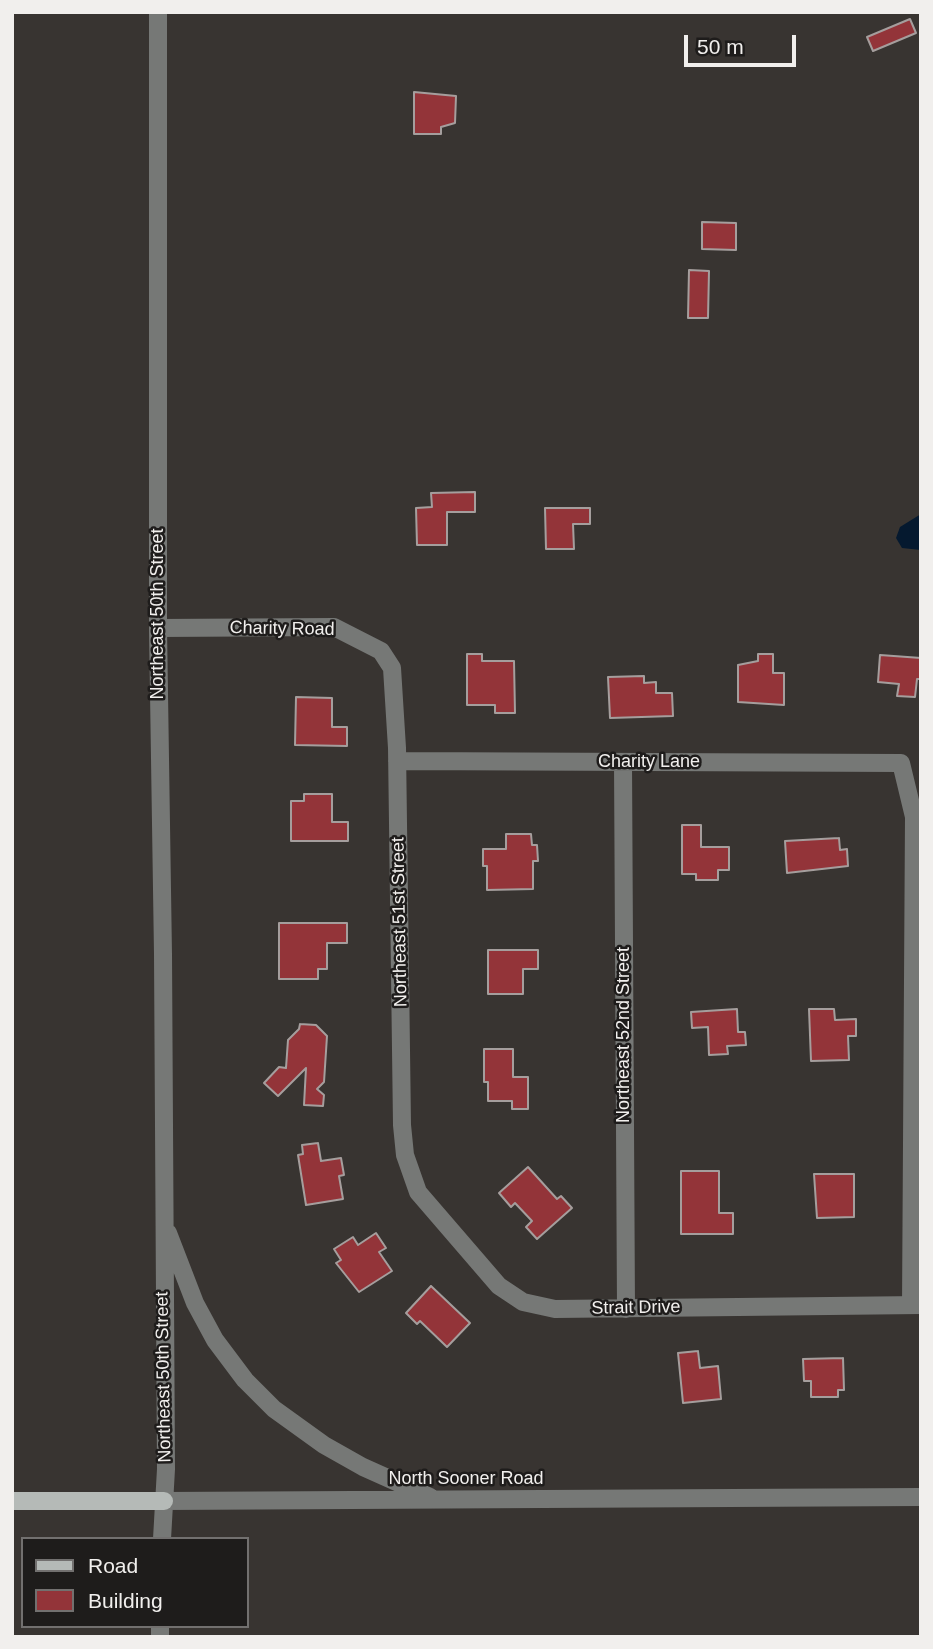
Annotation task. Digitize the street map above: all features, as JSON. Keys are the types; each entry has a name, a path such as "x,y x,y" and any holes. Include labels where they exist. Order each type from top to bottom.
{"main road":[{"name":"North Sooner Road","path":"12,1501 164,1501"}],"street":[{"name":"Northeast 50th Street","path":"158,12 158,628 163,954 162,1537"},
{"name":"Charity Road","path":"158,628 334,627 381,651 392,667"},
{"name":"Northeast 51st Street","path":"392,667 397,761 402,1125 410,1177"},
{"name":"Charity Lane","path":"397,761 901,763 914,817 916,1305"},
{"name":"Northeast 52nd Street","path":"623,762 626,1308"},
{"name":"Strait Drive","path":"410,1177 429,1207 486,1274 523,1302 555,1309 916,1305"},
{"name":"Northeast 50th Street","path":"162,1216 178,1265 195,1303 215,1340 245,1380 274,1409 324,1446 363,1467 437,1500"},
{"name":"North Sooner Road","path":"164,1501 921,1497"}],"water":[{"path":"921,514 921,550 902,548 896,538 900,527"}],"building":[{"path":"910,19 916,33 873,51 867,37"},
{"path":"414,92 456,96 455,123 441,127 441,134 414,134"},
{"path":"702,222 736,223 736,250 702,249"},
{"path":"689,270 709,271 708,318 688,318"},
{"path":"475,492 475,512 447,512 447,545 417,545 416,508 432,507 431,493"},
{"path":"545,508 590,508 590,524 573,524 574,549 546,549"},
{"path":"467,654 482,654 482,661 514,661 515,713 495,713 495,705 467,705"},
{"path":"758,654 773,654 773,673 784,673 784,705 738,702 738,665 758,661"},
{"path":"880,655 921,658 921,679 917,679 915,697 897,696 899,684 878,682"},
{"path":"644,676 644,683 656,682 656,693 672,693 673,716 610,718 608,677"},
{"path":"296,697 332,698 332,727 347,727 347,746 295,745"},
{"path":"304,794 332,794 332,822 348,822 348,841 291,841 291,801 304,801"},
{"path":"682,825 701,825 701,847 729,847 729,870 718,870 718,880 696,880 696,874 682,874"},
{"path":"506,834 531,834 532,845 537,845 538,861 533,861 533,889 487,890 487,866 483,866 483,849 506,849"},
{"path":"839,838 840,850 847,849 848,866 787,873 785,841"},
{"path":"279,923 347,923 347,943 327,943 327,969 318,969 318,979 279,979"},
{"path":"488,950 538,950 538,969 523,969 523,994 488,994"},
{"path":"737,1009 738,1032 745,1032 746,1045 727,1046 728,1054 709,1055 708,1027 692,1028 691,1012"},
{"path":"809,1009 834,1009 835,1020 856,1019 856,1036 848,1036 849,1060 811,1061"},
{"path":"300,1024 316,1025 327,1036 324,1082 317,1089 324,1095 323,1106 304,1105 306,1068 278,1096 264,1083 279,1067 286,1068 288,1040 299,1029"},
{"path":"484,1049 513,1049 513,1077 528,1077 528,1109 512,1109 512,1101 488,1101 488,1082 484,1082"},
{"path":"318,1143 321,1161 341,1158 344,1175 339,1176 343,1199 306,1205 298,1155 303,1154 302,1145"},
{"path":"528,1167 557,1199 561,1196 572,1208 537,1239 526,1227 532,1221 515,1203 511,1207 499,1193"},
{"path":"681,1171 719,1171 719,1213 733,1213 733,1234 681,1234"},
{"path":"814,1174 854,1174 854,1217 817,1218"},
{"path":"376,1233 386,1248 379,1252 392,1271 359,1292 336,1263 341,1260 334,1249 353,1237 358,1245"},
{"path":"431,1286 470,1323 447,1347 420,1321 417,1324 406,1313"},
{"path":"698,1351 700,1368 718,1366 721,1399 683,1403 678,1353"},
{"path":"843,1358 844,1390 838,1390 838,1397 811,1397 811,1381 804,1381 803,1359"}]}
